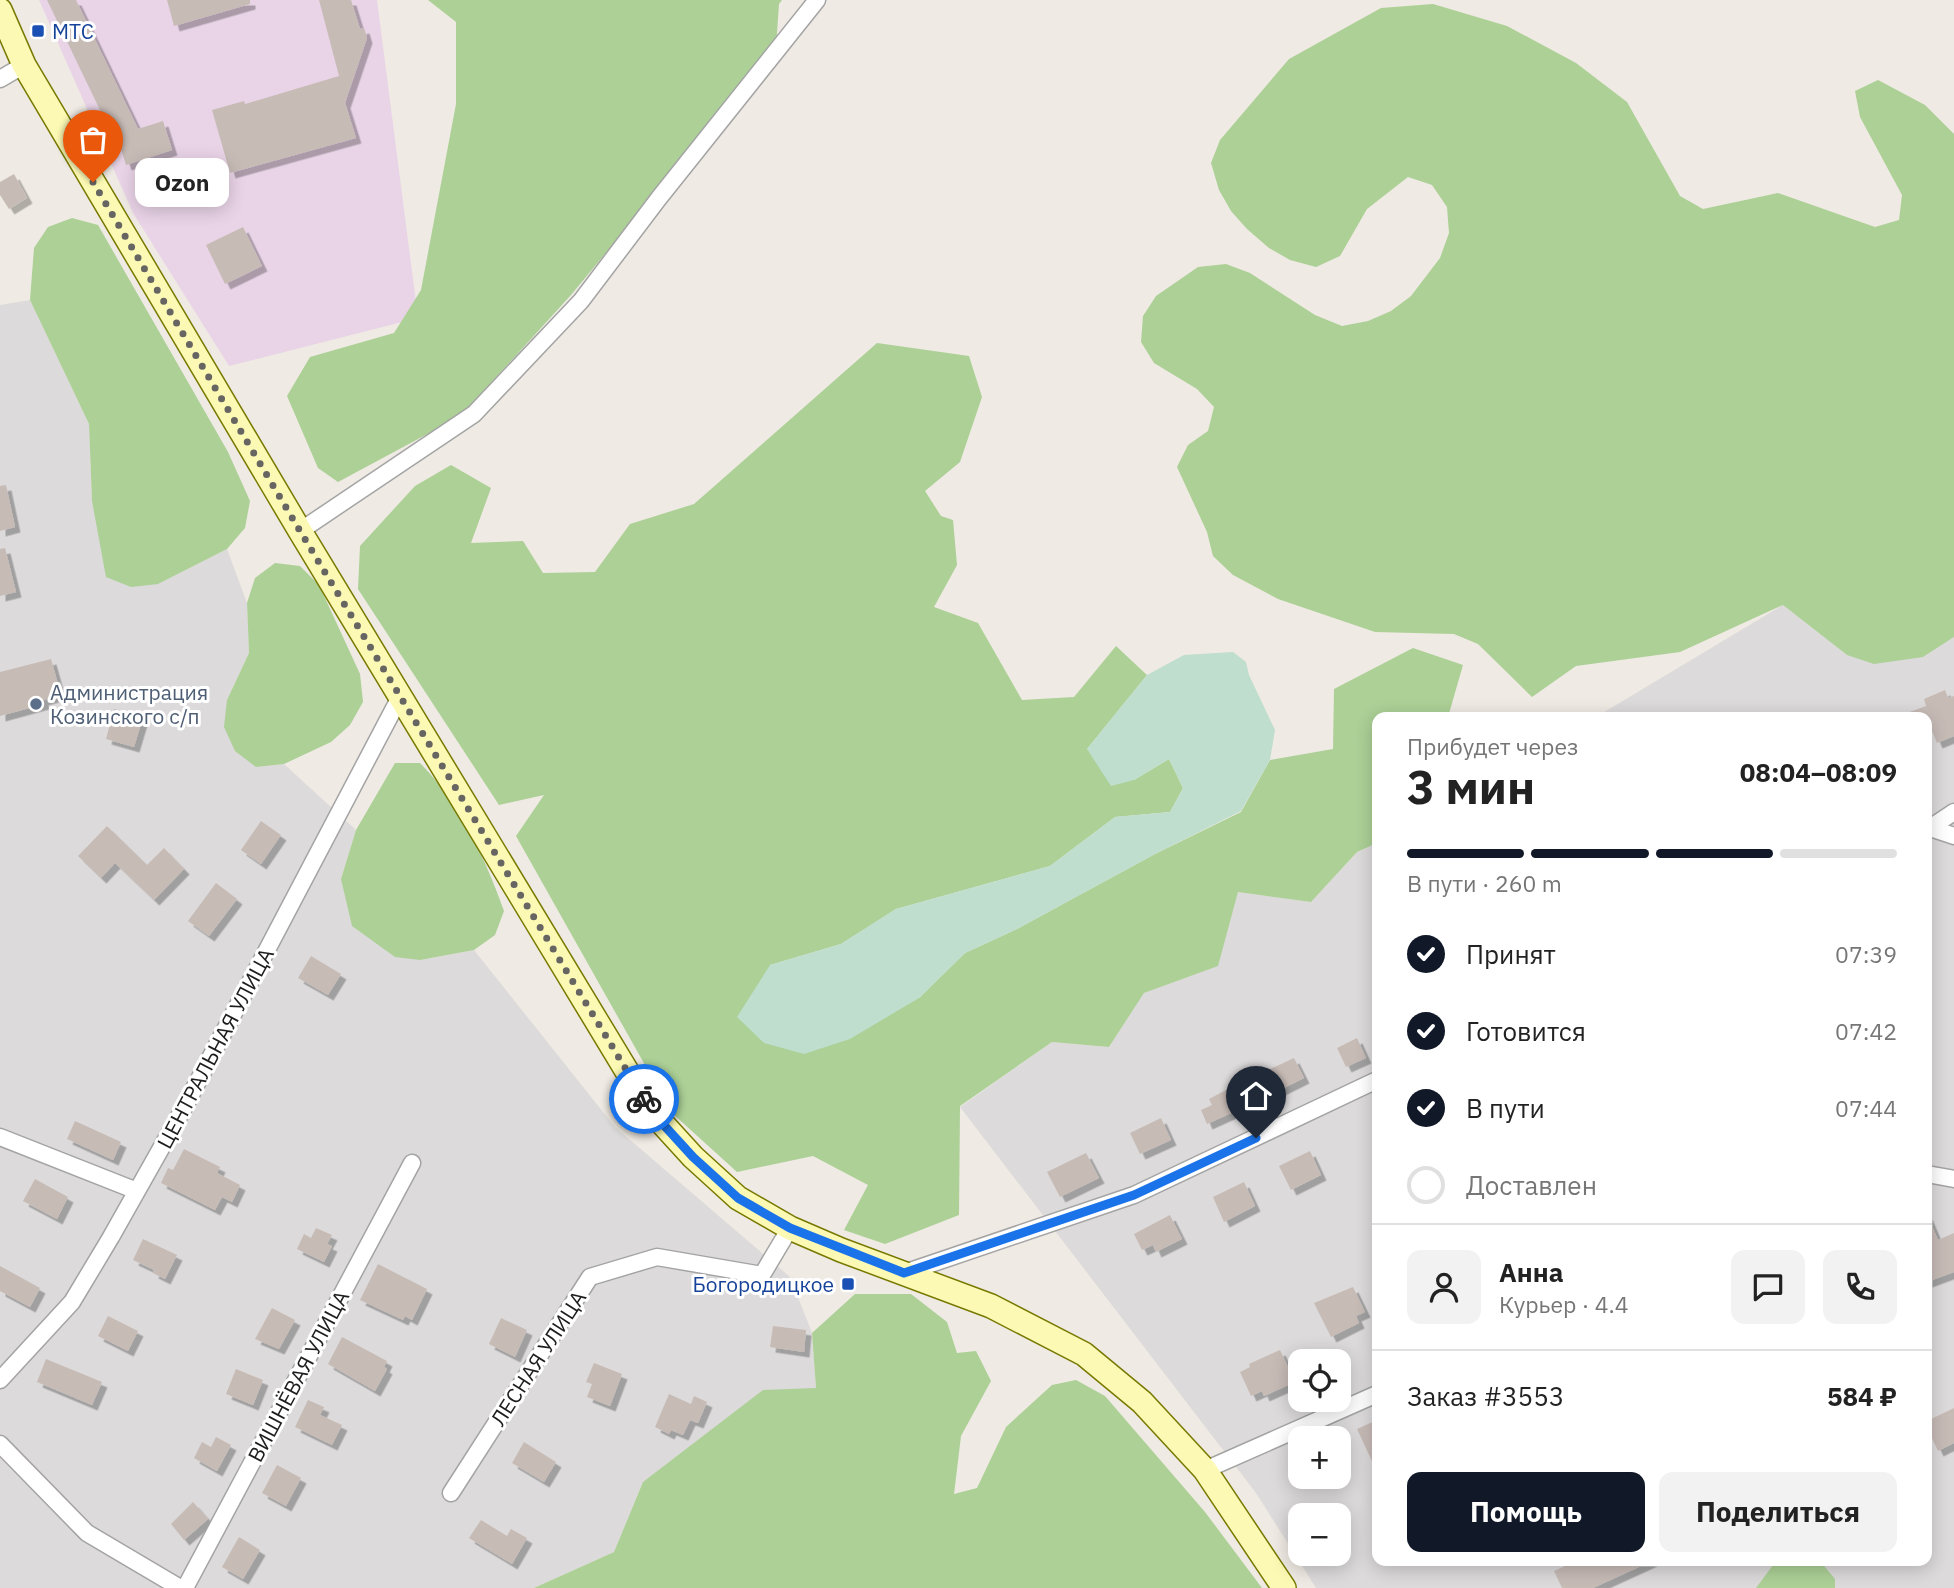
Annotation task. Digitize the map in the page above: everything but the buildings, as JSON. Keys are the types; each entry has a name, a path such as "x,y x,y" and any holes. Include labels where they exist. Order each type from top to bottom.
{"street":[{"path":"300,531 474,414 580,301 817,0"},
{"path":"0,10 24,65 300,531 651,1111 693,1157 738,1198 790,1228 991,1306 1084,1354 1142,1402 1205,1470 1284,1588"},
{"path":"0,79 24,65"},
{"name":"ЦЕНТРАЛЬНАЯ УЛИЦА","path":"0,1380 72,1301 137,1191 186,1104 400,697"},
{"path":"1932,826 1954,812"},
{"path":"1932,829 1954,836"},
{"path":"904,1273 1134,1195 1372,1082"},
{"path":"0,1137 137,1191"},
{"name":"ВИШНЁВАЯ УЛИЦА","path":"182,1588 411,1163"},
{"path":"1932,1175 1954,1180"},
{"name":"ЛЕСНАЯ УЛИЦА","path":"452,1493 590,1277 657,1256 762,1275 790,1228"},
{"path":"1205,1470 1372,1396"},
{"path":"0,1444 88,1533 182,1588"}],"shaded area":[{"path":"39,0 377,0 418,318 229,366 133,213"},
{"path":"30,300 89,424 92,501 158,584 227,549 247,603 249,653 227,700 256,767 284,764 356,830 341,879 420,960 474,950 615,1127 790,1277 812,1333 816,1388 643,1482 614,1552 534,1588 0,1588 0,305"},
{"path":"1783,605 1847,655 1923,657 1954,637 1954,1588 1316,1588 1302,1566 1351,1566 1351,1503 1288,1503 1288,1544 1256,1493 960,1107 1052,1042 1109,1047 1144,993 1217,966 1238,892 1311,902 1357,852 1372,845 1372,1566 1932,1566 1932,712 1604,712"}],"green space":[{"path":"428,0 782,0 779,4 776,47 571,295 461,416 338,482 318,468 287,396 310,357 394,333 421,290 456,104 456,22"},
{"path":"1433,4 1507,26 1576,63 1627,102 1680,196 1703,209 1778,193 1875,227 1899,220 1902,195 1860,117 1855,91 1878,80 1925,105 1954,134 1954,637 1923,657 1874,664 1847,655 1783,605 1680,652 1576,666 1532,697 1478,644 1454,634 1375,632 1278,599 1233,575 1213,556 1207,532 1177,467 1188,445 1208,431 1214,407 1197,389 1154,363 1141,342 1143,316 1156,296 1198,267 1226,264 1250,273 1315,315 1342,326 1368,321 1391,311 1411,296 1440,258 1449,233 1447,207 1432,185 1408,177 1367,209 1340,256 1316,267 1290,260 1269,248 1247,229 1231,211 1219,190 1211,163 1220,140 1289,59 1381,8"},
{"path":"72,218 98,225 228,452 250,501 245,528 227,549 158,584 131,587 106,577 92,501 89,424 30,300 34,248 48,227"},
{"path":"877,343 969,356 982,397 960,462 925,491 941,516 953,520 957,565 934,607 978,623 1022,700 1074,697 1116,646 1147,675 1087,749 1134,780 1169,759 1183,788 1170,812 1115,817 1050,866 896,909 841,944 770,965 919,998 965,953 1017,929 1155,854 1241,812 1270,760 1333,749 1334,689 1413,648 1463,665 1449,712 1372,712 1372,845 1357,852 1311,902 1238,892 1218,966 1144,993 1109,1047 1052,1042 960,1106 959,1215 885,1244 844,1230 868,1185 813,1156 737,1172 672,1113 516,836 544,795 499,805 358,589 360,546 415,486 451,465 491,488 471,543 523,541 543,573 595,572 630,524 694,504"},
{"path":"275,563 300,566 319,585 360,674 363,702 350,725 331,742 284,764 256,767 235,751 224,727 227,700 249,653 247,603 255,578"},
{"path":"1233,652 1246,662 1249,675 1275,730 1270,760 1241,811 1017,929 965,953 919,998 850,1039 804,1054 764,1043 737,1017 770,965 841,944 896,909 1050,866 1115,817 1170,812 1183,788 1169,759 1134,780 1111,786 1087,749 1147,675 1184,655"},
{"path":"395,763 420,763 434,779 459,813 488,871 504,911 495,935 474,950 420,960 395,957 352,926 341,879 356,830"},
{"path":"855,1294 911,1294 947,1322 957,1353 976,1351 991,1381 961,1436 954,1494 977,1488 1006,1427 1052,1385 1076,1380 1105,1396 1205,1512 1262,1588 534,1588 614,1552 643,1482 763,1390 816,1388 812,1333"},
{"path":"1772,1566 1824,1566 1835,1579 1835,1588 1756,1588"}],"way so far":[{"path":"93,182 300,531 644,1099"}],"place":[{"name":"МТС","path":"38,31"},
{"name":"Ozon","path":"93,182"},
{"name":"Администрация Козинского с/п","path":"36,704"},
{"name":"Богородицкое","path":"848,1284"}],"route":[{"path":"644,1099 651,1111 693,1157 738,1198 790,1228 904,1273 1134,1195 1256,1138"}]}
